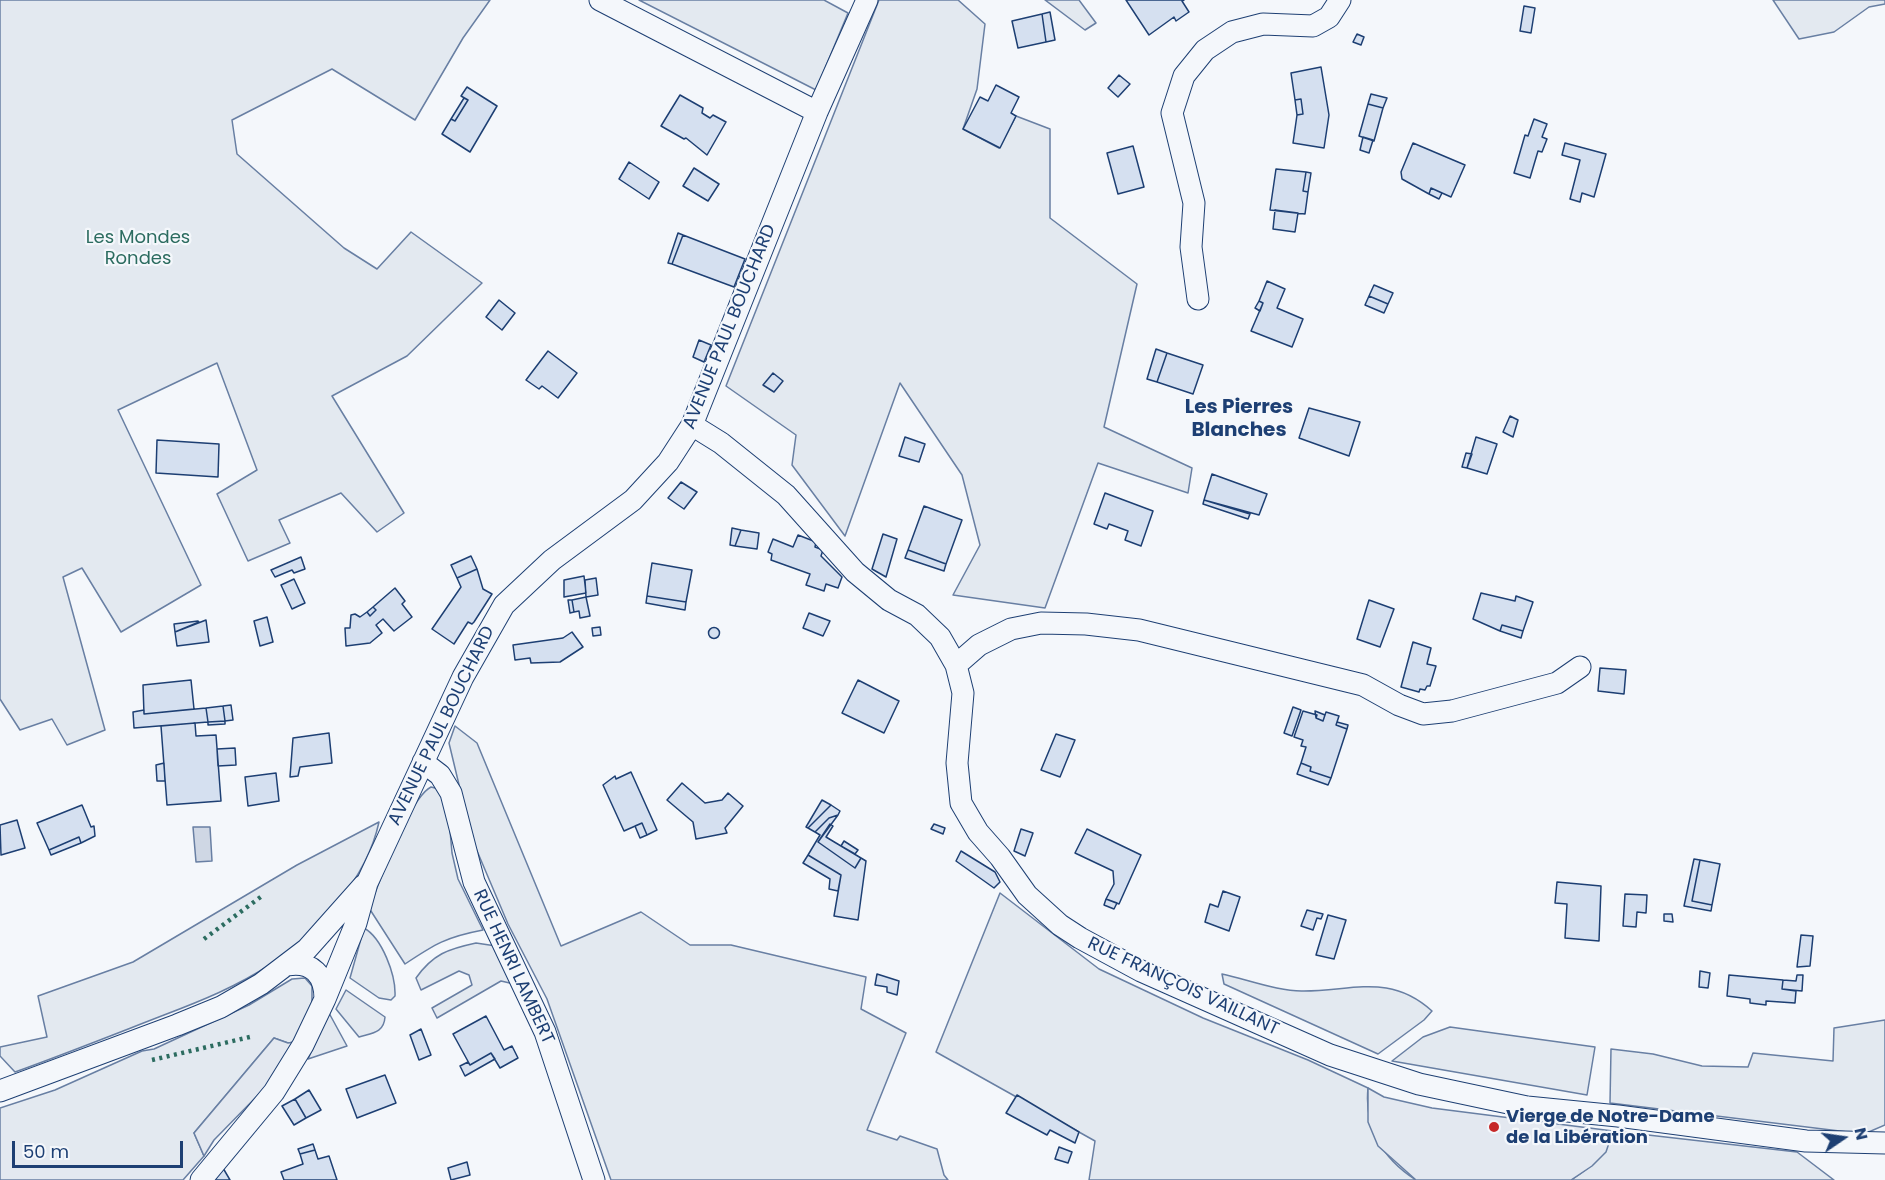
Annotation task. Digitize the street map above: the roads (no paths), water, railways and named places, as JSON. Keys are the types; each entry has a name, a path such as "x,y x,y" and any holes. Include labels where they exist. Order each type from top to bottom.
{"street":[{"path":"600,0 817,112"},
{"name":"AVENUE PAUL BOUCHARD","path":"366,883 463,677 504,604 552,560 633,500 668,462 692,425 817,112 867,0"},
{"path":"1198,299 1191,247 1194,203 1172,113 1184,76 1205,50 1232,32 1263,24 1313,26 1329,17 1340,0"},
{"name":"RUE FRANÇOIS VAILLANT","path":"692,425 721,443 786,495 855,572 889,600 930,625 949,650 956,665 964,707 958,741 957,777 961,803 988,846 1000,857 1014,880 1041,909 1080,938 1141,970 1330,1055 1419,1084 1527,1107 1618,1116 1806,1141 1885,1143"},
{"path":"956,665 979,645 1011,629 1041,623 1086,624 1139,630 1363,685 1399,705 1423,714 1452,711 1557,682 1580,668"},
{"name":"RUE HENRI LAMBERT","path":"423,762 440,775 451,793 474,882 545,1032 594,1180"},
{"path":"0,1091 221,1006 268,980 307,949 366,883"},
{"path":"201,1180 274,1092 303,1045 325,999 356,923 366,883"},
{"path":"288,965 299,963 313,968 322,979 325,999"}],"place":[{"name":"Vierge de Notre-Dame de la Libération","path":"1494,1127"}],"district":[{"name":"Les Pierres Blanches","path":"1239,420"}],"park label":[{"name":"Les Mondes Rondes","path":"138,248"}]}
